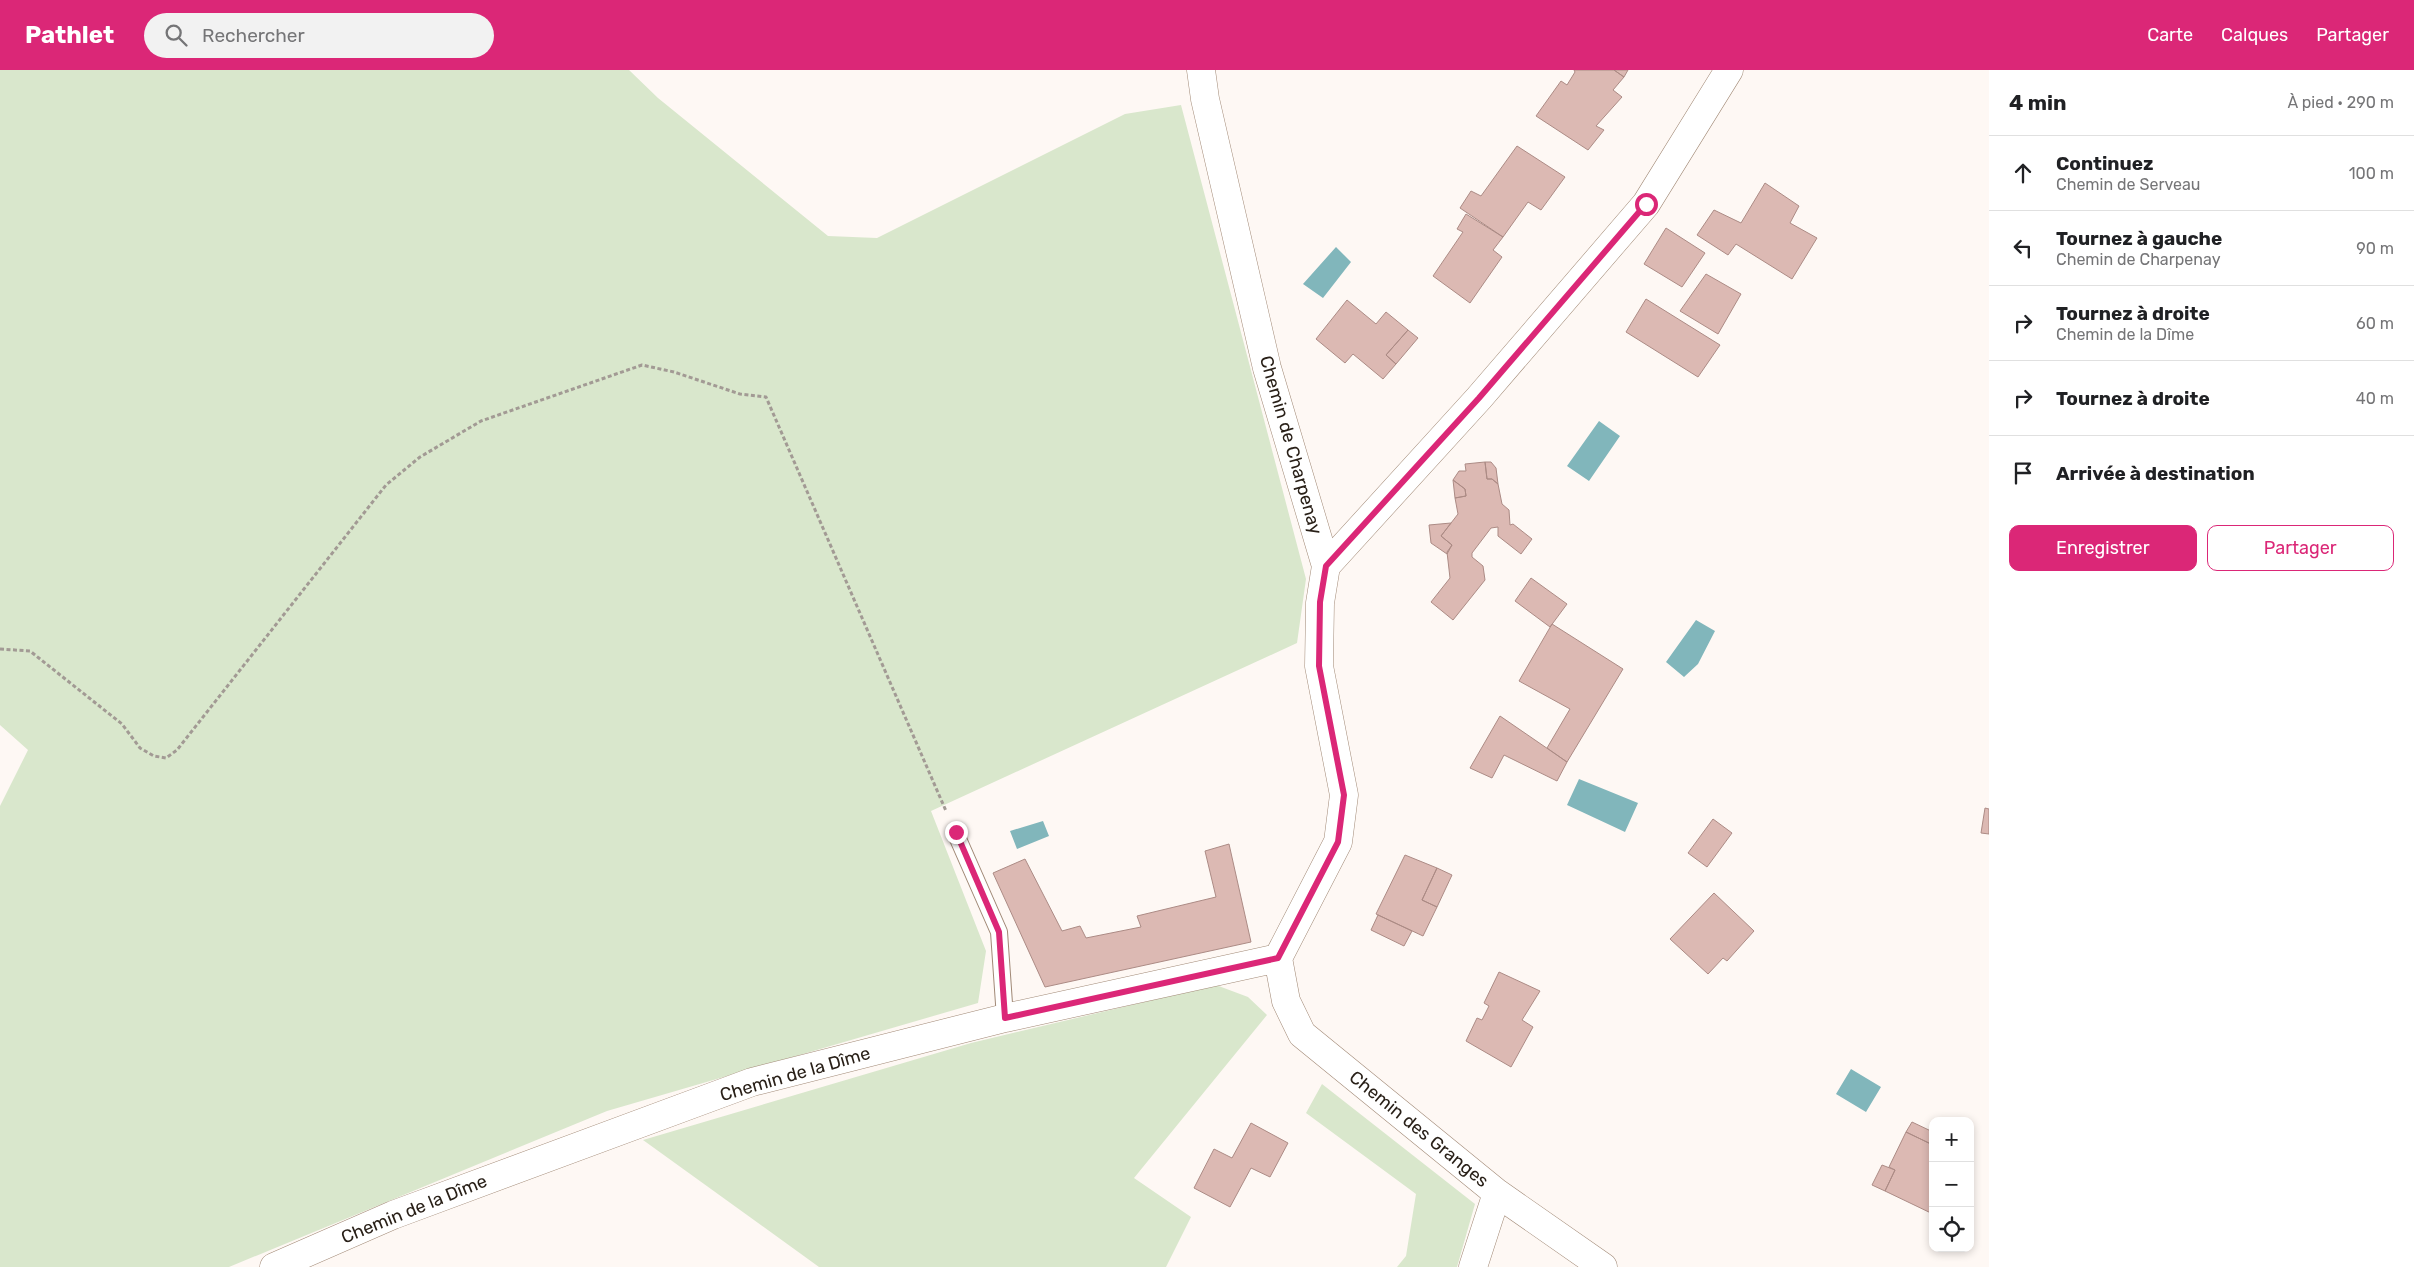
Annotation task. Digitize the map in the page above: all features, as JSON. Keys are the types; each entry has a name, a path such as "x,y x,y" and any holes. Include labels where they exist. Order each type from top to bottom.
{"street":[{"name":"Chemin de Charpenay","path":"1201,70 1205,99 1267,368 1326,566 1320,602 1319,666 1344,795 1338,842 1278,958"},
{"path":"1326,566 1479,398 1646,204 1729,70"},
{"name":"Chemin de la Dîme","path":"274,1267 393,1215 752,1082 1005,1018 1278,958"},
{"name":"Chemin des Granges","path":"1278,958 1286,1001 1302,1034 1497,1193 1603,1267"},
{"path":"1473,1267 1497,1193"}],"lane":[{"path":"956,832 999,932 1005,1018"}],"path":[{"path":"0,648 30,651 122,724 140,748 154,756 166,758 177,750 386,485 420,457 481,421 642,365 674,372 740,394 766,397 956,832"}],"green space":[{"path":"0,70 629,70 658,98 828,236 877,238 1125,114 1181,105 1306,579 1297,643 931,811 986,951 978,1003 607,1111 229,1267 0,1267 0,806 28,750 0,725"},
{"path":"1216,985 1248,997 1267,1015 1134,1178 1191,1217 1166,1267 819,1267 643,1140 971,1043"},
{"path":"1322,1084 1475,1204 1457,1267 1397,1267 1406,1256 1416,1194 1306,1113"}],"water":[{"path":"1336,247 1351,262 1323,298 1303,284"},
{"path":"1599,421 1620,436 1589,481 1567,466"},
{"path":"1696,620 1715,631 1698,664 1684,677 1666,662"},
{"path":"1579,779 1638,803 1625,832 1567,805"},
{"path":"1043,821 1049,836 1017,849 1010,831"},
{"path":"1851,1069 1881,1087 1866,1112 1836,1094"}],"building":[{"path":"1574,70 1614,70 1624,77 1613,90 1622,97 1596,126 1604,130 1588,150 1536,116 1561,81 1567,85 1575,72"},
{"path":"1614,70 1628,70 1624,77"},
{"path":"1517,146 1565,177 1541,210 1528,202 1503,237 1460,208 1471,191 1481,196"},
{"path":"1765,183 1799,206 1790,223 1817,238 1792,279 1736,244 1728,255 1697,235 1714,210 1741,223"},
{"path":"1466,214 1503,237 1493,250 1502,257 1470,303 1433,276 1463,232 1457,229"},
{"path":"1666,228 1705,253 1682,287 1644,264"},
{"path":"1706,274 1741,294 1718,334 1680,311"},
{"path":"1646,299 1720,345 1698,377 1626,332"},
{"path":"1347,300 1376,324 1386,312 1408,330 1386,355 1396,364 1383,379 1353,354 1345,363 1316,339"},
{"path":"1408,330 1418,338 1396,364 1386,355"},
{"path":"1485,462 1487,479 1492,479 1498,484 1502,504 1509,510 1510,525 1513,524 1532,539 1521,554 1498,536 1498,527 1491,528 1472,553 1472,557 1483,566 1485,580 1453,620 1431,602 1450,578 1447,552 1452,545 1441,536 1458,514 1455,498 1466,496 1465,489 1453,480 1459,471 1466,471 1465,464"},
{"path":"1485,462 1491,462 1496,468 1498,484 1492,479 1487,479"},
{"path":"1453,480 1465,489 1466,496 1455,498"},
{"path":"1451,523 1441,536 1452,545 1447,554 1431,543 1429,525"},
{"path":"1531,578 1567,604 1550,627 1515,601"},
{"path":"1552,624 1623,669 1567,762 1547,748 1570,709 1519,681"},
{"path":"1500,716 1567,762 1557,781 1504,755 1492,778 1470,768"},
{"path":"1985,808 1989,809 1989,834 1981,833"},
{"path":"1713,819 1732,833 1707,867 1688,853"},
{"path":"1229,844 1251,942 1045,987 993,873 1025,859 1062,931 1080,926 1086,938 1141,927 1137,916 1216,897 1205,851"},
{"path":"1405,855 1437,868 1422,900 1437,907 1423,936 1376,914"},
{"path":"1437,868 1452,875 1437,907 1422,900"},
{"path":"1714,893 1754,931 1727,961 1723,958 1708,974 1670,939"},
{"path":"1378,915 1412,931 1404,946 1371,930"},
{"path":"1499,972 1540,991 1522,1020 1533,1027 1511,1067 1466,1041 1477,1018 1482,1020 1489,1006 1484,1003"},
{"path":"1912,1122 1929,1130 1929,1143 1906,1132"},
{"path":"1251,1123 1288,1143 1270,1177 1251,1168 1230,1207 1194,1188 1214,1149 1232,1158"},
{"path":"1906,1132 1929,1143 1929,1212 1885,1191 1895,1170 1889,1167"},
{"path":"1882,1165 1895,1170 1885,1191 1872,1185"}],"route":[{"path":"956,832 999,932 1005,1018 1278,958 1338,842 1344,795 1319,666 1320,602 1326,566 1479,398 1646,204"}]}
